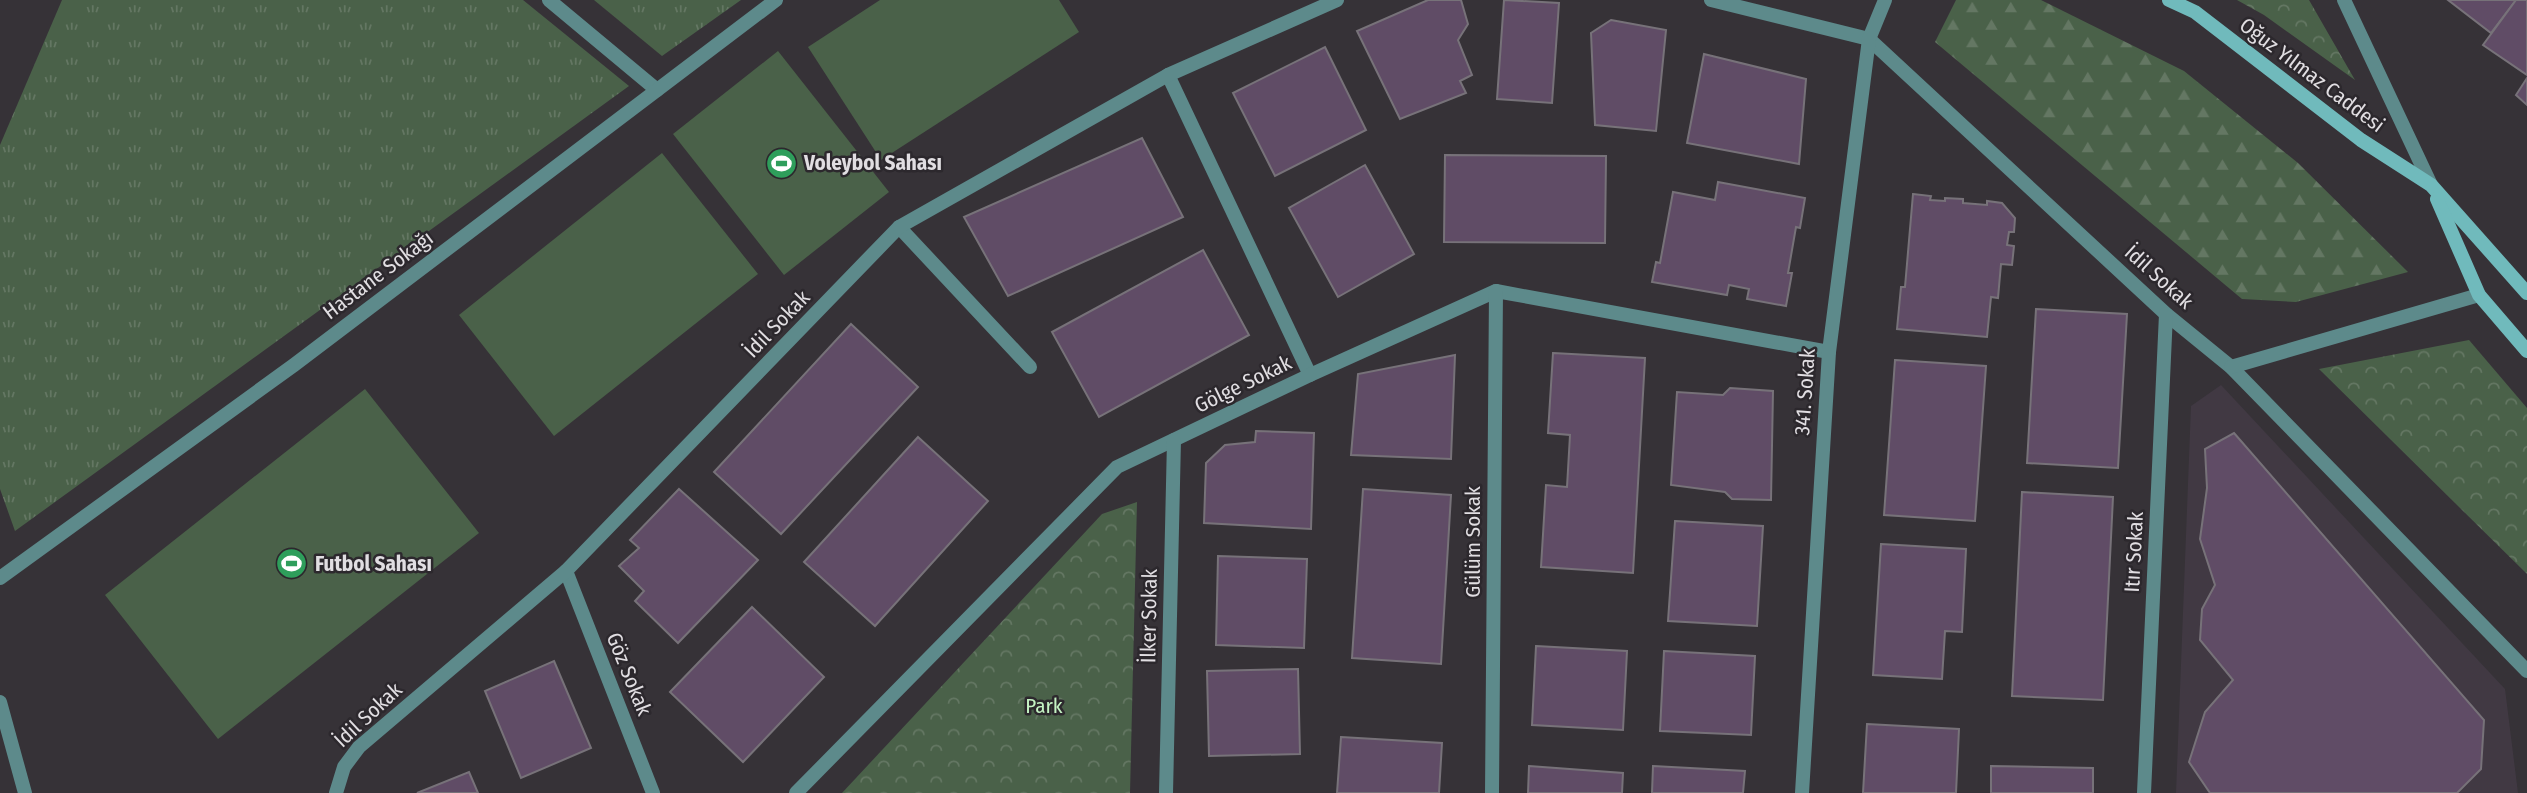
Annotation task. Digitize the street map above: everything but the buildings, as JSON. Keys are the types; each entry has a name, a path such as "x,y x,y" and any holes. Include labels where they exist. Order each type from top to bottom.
{"main road":[{"name":"Oğuz Yılmaz Caddesi","path":"2169,0 2195,12 2361,140 2431,185 2527,293"},
{"path":"2431,185 2479,295 2527,351"}],"street":[{"path":"549,0 657,90"},
{"name":"Hastane Sokağı","path":"0,578 294,365 776,0"},
{"name":"İdil Sokak","path":"336,793 344,767 359,747 566,571 900,227 1168,75 1337,0"},
{"name":"İdil Sokak","path":"1711,0 1869,39 2166,314 2231,367 2527,671"},
{"name":"341. Sokak","path":"1802,793 1829,352 1869,39 1885,0"},
{"path":"2344,0 2431,185"},
{"path":"1168,75 1310,375"},
{"path":"900,227 1030,368"},
{"path":"1496,291 1829,352"},
{"name":"Gölge Sokak","path":"796,793 1117,467 1310,375 1496,291"},
{"name":"Gülüm Sokak","path":"1492,793 1496,291"},
{"path":"2231,367 2479,295"},
{"name":"Itır Sokak","path":"2144,793 2166,314"},
{"name":"İlker Sokak","path":"1166,793 1174,440"},
{"name":"Göz Sokak","path":"566,571 653,793"},
{"path":"0,702 2,718 26,793"}],"shaded area":[{"path":"2221,385 2505,689 2518,793 2176,793 2191,406"}],"green space":[{"path":"62,0 523,0 629,86 15,531 0,489 0,145"},
{"path":"594,0 741,0 662,56"},
{"path":"880,0 1059,0 1079,32 881,160 808,47"},
{"path":"1956,0 2041,0 2184,71 2298,163 2408,272 2296,302 2242,299 1935,42"},
{"path":"2237,0 2309,0 2355,80 2264,15"},
{"name":"Voleybol Sahası","path":"778,51 889,192 784,275 673,134"},
{"path":"662,153 758,274 554,436 459,315"},
{"path":"2469,340 2527,408 2527,574 2319,369"},
{"name":"Futbol Sahası","path":"365,389 479,533 218,739 105,595"},
{"name":"Park","path":"1137,502 1130,793 842,793 1102,514"}],"place":[{"name":"Voleybol Sahası","path":"781,163"},
{"name":"Futbol Sahası","path":"292,564"}]}
